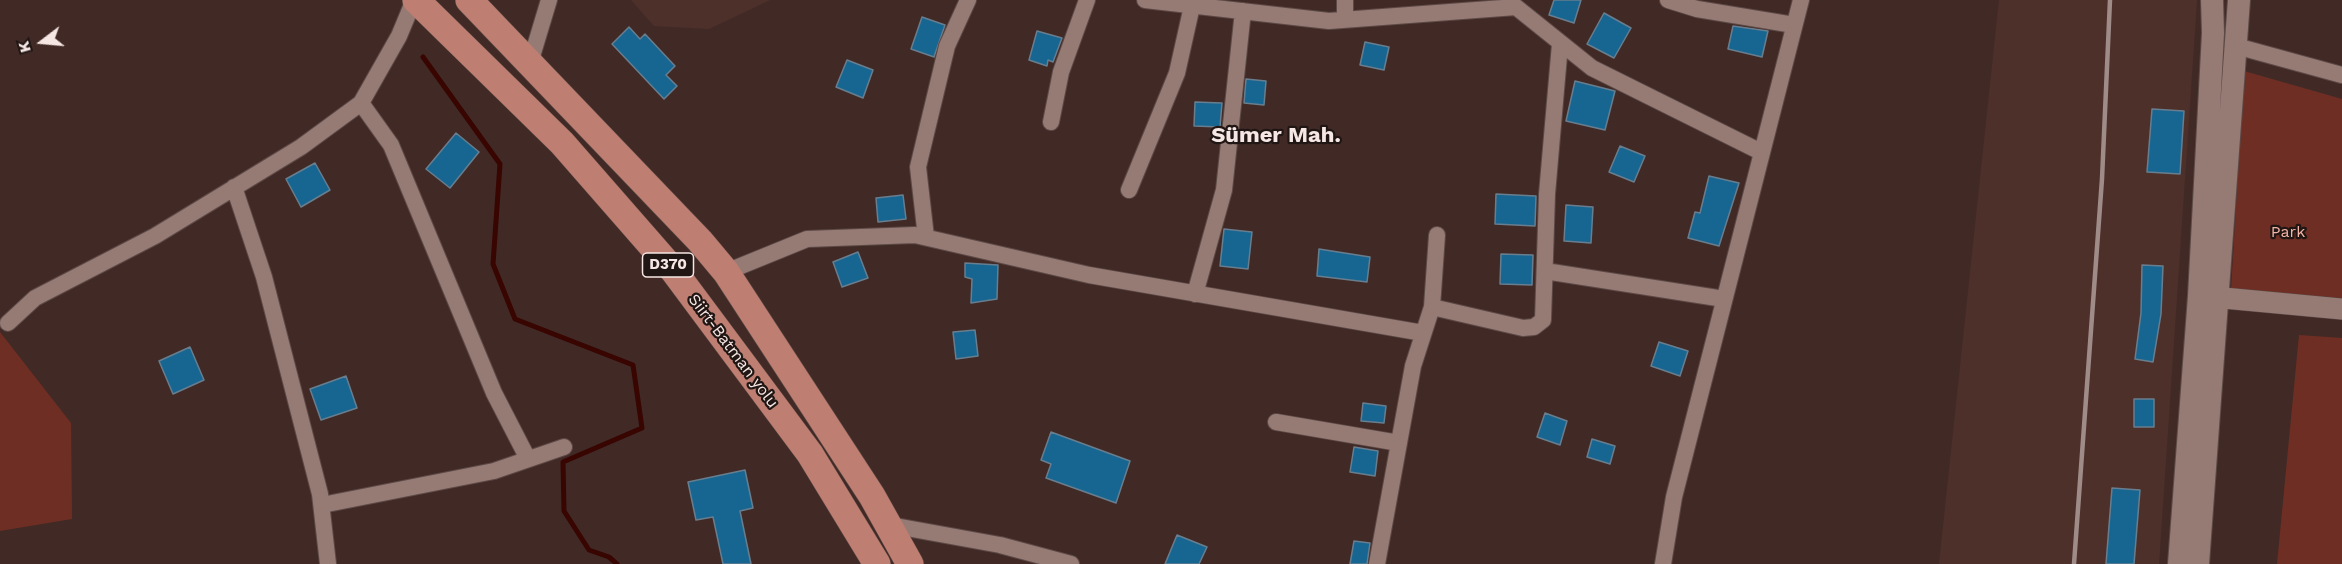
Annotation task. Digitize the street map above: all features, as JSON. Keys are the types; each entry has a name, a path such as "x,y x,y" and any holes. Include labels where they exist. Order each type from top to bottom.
{"highway":[{"name":"Siirt-Batman yolu","path":"415,0 561,143 673,270 810,454 877,564"},
{"name":"Siirt-Batman yolu","path":"469,0 700,241 726,272 890,525 910,564"}],"main road":[{"path":"2198,564 2208,297 2212,0"},
{"path":"2179,564 2242,3"}],"street":[{"path":"8,323 35,298 155,236 301,147 361,103 399,36 415,0"},
{"path":"530,63 549,0"},
{"path":"926,237 918,167 947,46 968,0"},
{"path":"1051,122 1061,72 1087,0"},
{"path":"1144,0 1329,21 1470,5 1516,7 1592,68 1761,152"},
{"path":"1345,19 1346,0"},
{"path":"1668,0 1697,9 1794,25"},
{"path":"1663,564 1674,497 1801,0"},
{"path":"2213,33 2242,3"},
{"path":"1129,190 1177,73 1192,6"},
{"path":"1195,294 1224,190 1243,11"},
{"path":"1432,307 1523,328 1534,327 1543,320 1547,194 1560,44"},
{"path":"2236,46 2342,75"},
{"path":"361,103 392,145 494,393 528,459"},
{"path":"234,188 264,277 321,505 328,564"},
{"path":"726,272 807,239 915,235 1089,275 1423,333"},
{"path":"1377,564 1413,366 1432,307 1437,235"},
{"path":"1545,271 1724,299"},
{"path":"2208,297 2342,309"},
{"path":"1276,423 1399,443"},
{"path":"321,505 472,476 564,447"},
{"path":"890,525 1000,545 1071,564"}],"shaded area":[{"path":"631,0 770,0 709,29 654,26"},
{"path":"1999,0 2197,0 2159,564 1939,564"}],"green space":[{"name":"Park","path":"2244,71 2342,99 2342,298 2231,290"},
{"path":"0,332 71,423 72,519 0,531"},
{"path":"2299,335 2342,338 2342,564 2277,564"}],"building":[{"path":"1554,0 1581,0 1574,23 1549,15"},
{"path":"1604,13 1631,28 1614,58 1587,44"},
{"path":"922,17 945,25 934,57 911,49"},
{"path":"1733,26 1768,31 1762,57 1728,49"},
{"path":"629,27 640,39 645,34 675,66 666,75 677,86 664,99 612,44"},
{"path":"1037,31 1062,38 1053,62 1048,60 1047,66 1029,60"},
{"path":"1365,42 1389,47 1384,70 1360,65"},
{"path":"847,60 873,70 863,98 836,87"},
{"path":"1246,79 1266,81 1264,105 1244,103"},
{"path":"1575,81 1615,91 1605,130 1566,121"},
{"path":"1195,102 1222,103 1220,127 1194,126"},
{"path":"2152,109 2184,111 2180,174 2147,172"},
{"path":"456,133 479,152 450,188 426,169"},
{"path":"1620,146 1645,156 1634,182 1609,172"},
{"path":"315,163 330,190 301,207 286,179"},
{"path":"1709,176 1739,183 1719,246 1688,238 1695,212 1700,213"},
{"path":"1496,194 1536,196 1535,226 1495,224"},
{"path":"903,195 906,219 878,222 876,198"},
{"path":"1566,205 1593,207 1591,243 1564,241"},
{"path":"1224,229 1252,232 1248,269 1220,266"},
{"path":"1319,249 1370,257 1367,282 1317,276"},
{"path":"858,252 868,278 842,287 833,262"},
{"path":"1501,254 1533,255 1532,285 1500,284"},
{"path":"965,263 998,265 997,299 971,303 972,279 965,277"},
{"path":"2142,265 2163,266 2161,314 2153,362 2135,359 2141,313"},
{"path":"975,330 978,356 956,359 953,332"},
{"path":"1659,342 1688,351 1680,376 1651,366"},
{"path":"190,347 204,380 173,394 159,361"},
{"path":"346,376 357,408 321,420 310,389"},
{"path":"2134,399 2154,399 2154,427 2134,427"},
{"path":"1363,403 1386,406 1384,423 1361,421"},
{"path":"1545,413 1567,421 1560,445 1537,437"},
{"path":"1051,432 1130,461 1116,503 1046,478 1051,464 1041,460"},
{"path":"1592,439 1615,446 1610,464 1587,457"},
{"path":"1354,447 1378,451 1375,476 1350,472"},
{"path":"745,470 753,508 740,511 751,564 723,564 713,517 696,520 688,482"},
{"path":"2112,488 2140,490 2134,564 2106,564"},
{"path":"1177,535 1207,547 1199,564 1165,564"},
{"path":"1354,541 1370,543 1367,564 1350,564"}],"waterway":[{"path":"423,57 500,164 493,264 515,319 633,365 642,428 563,462 564,511 589,550 609,557 617,564"}],"railway":[{"path":"2074,564 2102,179 2110,0"}],"district":[{"name":"Sümer Mah.","path":"1276,136"}]}
